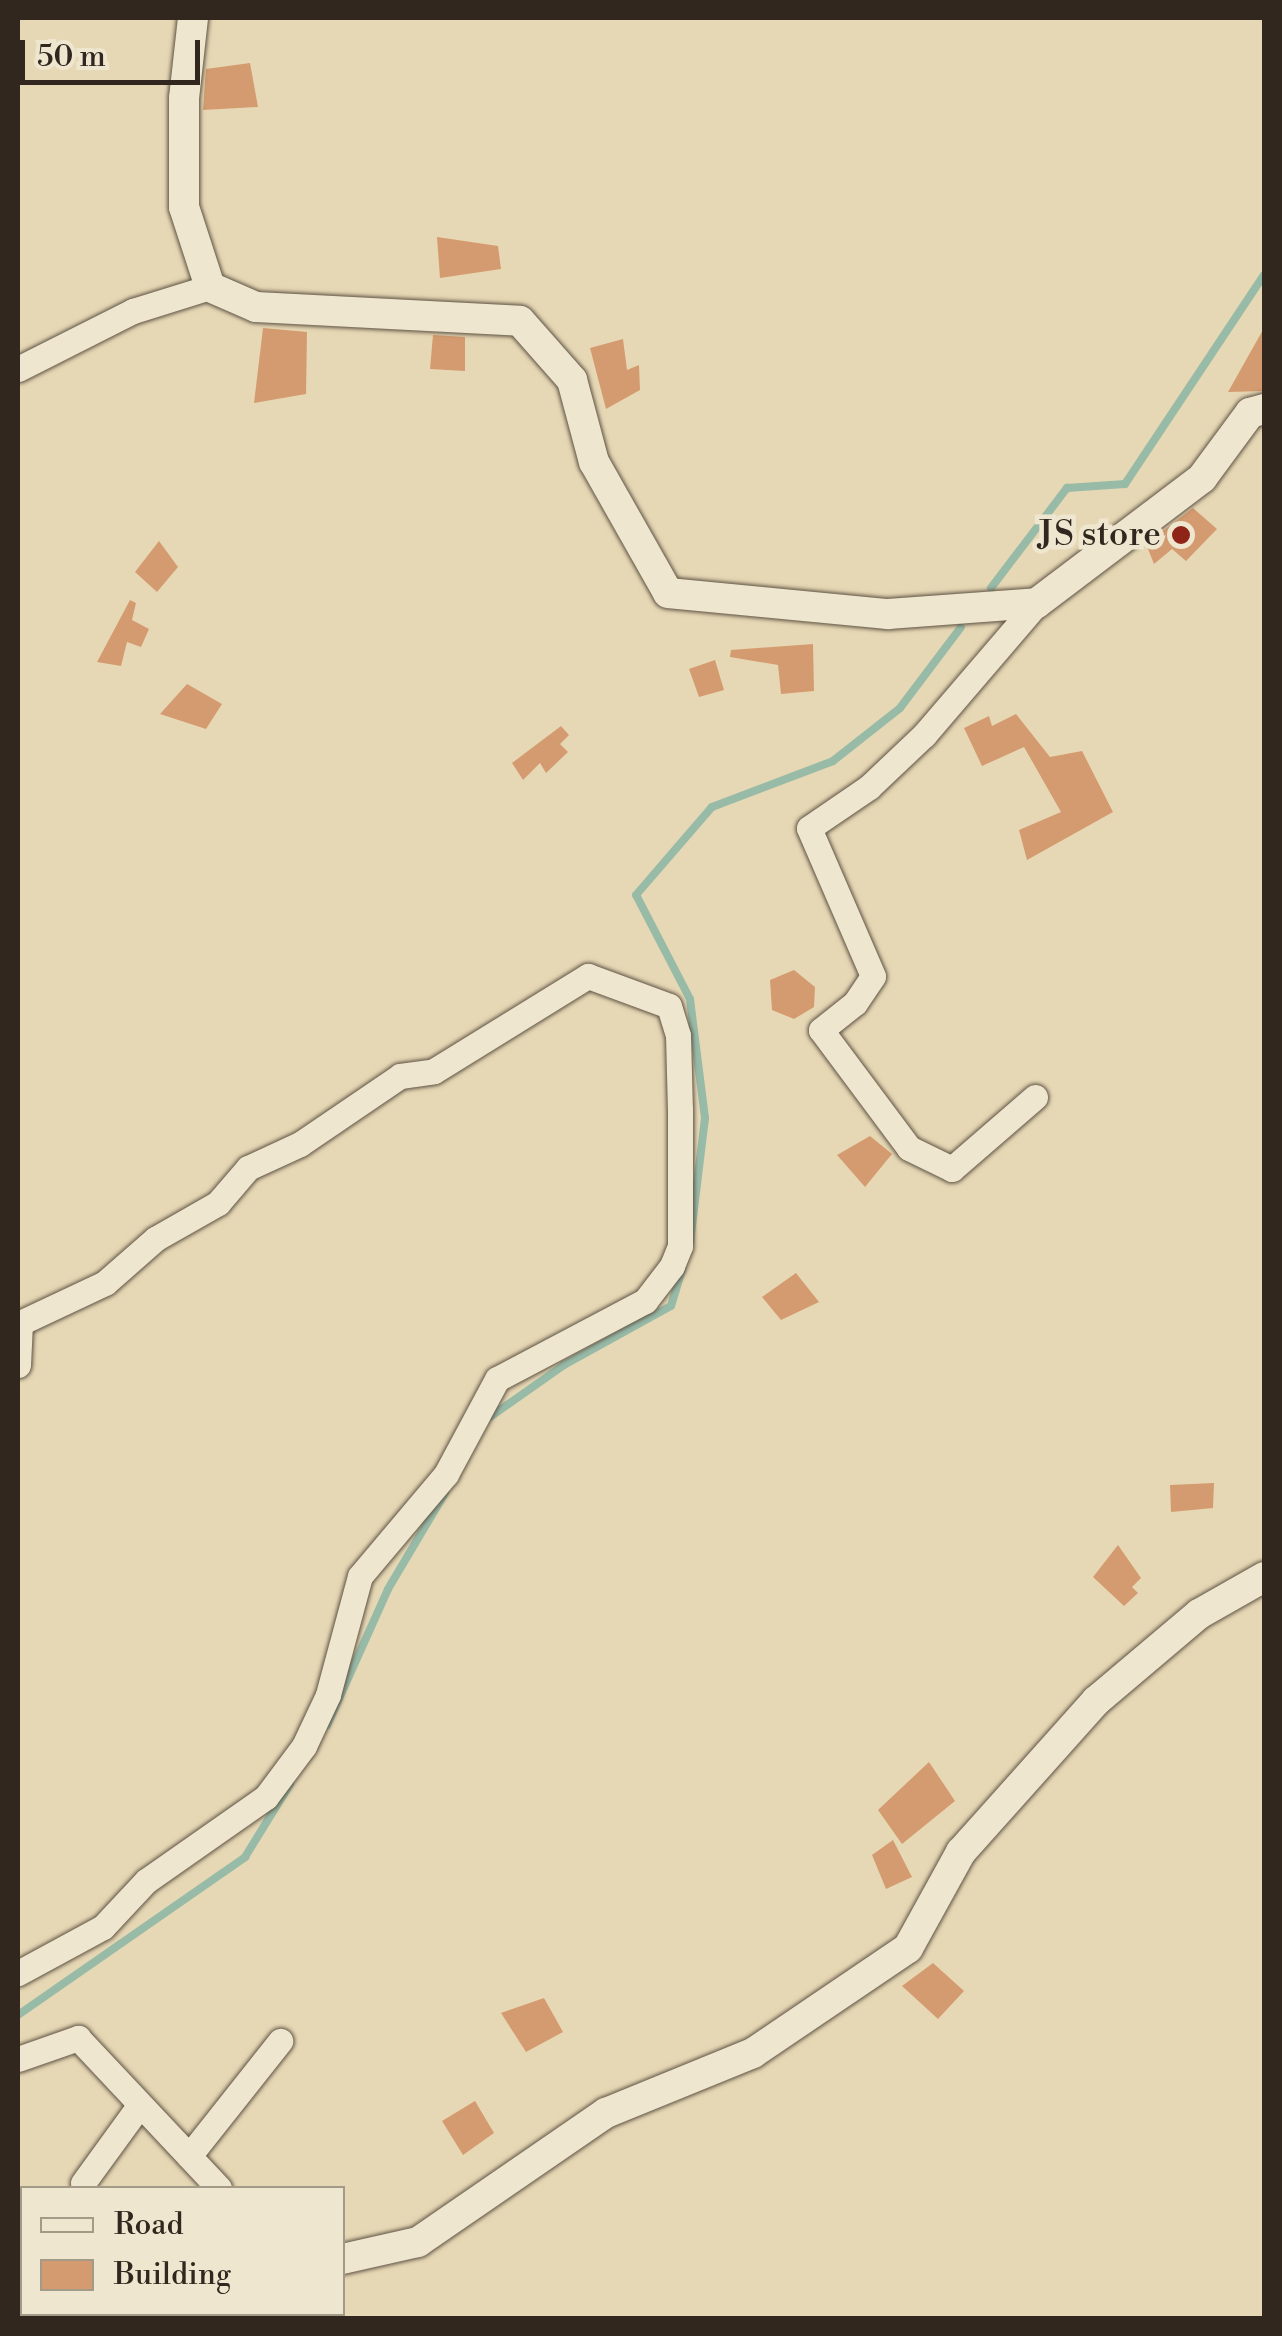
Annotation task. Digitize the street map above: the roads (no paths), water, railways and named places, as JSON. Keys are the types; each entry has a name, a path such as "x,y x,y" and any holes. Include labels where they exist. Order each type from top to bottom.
{"street":[{"path":"193,18 184,98 184,207 210,287"},
{"path":"18,369 133,311 210,287 256,308 520,320 572,380 594,462 668,594 888,614 1038,603"},
{"path":"1035,1098 952,1169 909,1148 821,1030 868,990 873,976 808,828 869,787 924,736 996,644 1038,603 1202,478 1250,412 1264,409"},
{"path":"18,1364 20,1323 105,1283 155,1239 218,1203 248,1168 300,1144 400,1076 434,1071 588,976 669,1006 678,1035 680,1108 680,1246 672,1266 646,1301 496,1380 446,1474 360,1576 328,1695 304,1746 266,1797 146,1881 103,1928 18,1973"},
{"path":"345,2258 418,2242 606,2113 754,2053 908,1948 961,1852 1096,1702 1200,1614 1264,1577"},
{"path":"18,2059 78,2038 217,2186"},
{"path":"190,2156 280,2041"},
{"path":"83,2183 139,2106"}],"waterway":[{"path":"991,588 1067,488 1125,484 1264,275"},
{"path":"690,1242 705,1118 690,999 636,895 712,807 833,761 900,708 961,627"},
{"path":"490,1417 564,1365 671,1306 682,1270"},
{"path":"327,1725 388,1589 445,1493"},
{"path":"18,2015 245,1857 290,1784"}],"place":[{"name":"JS store","path":"1181,535"}]}
